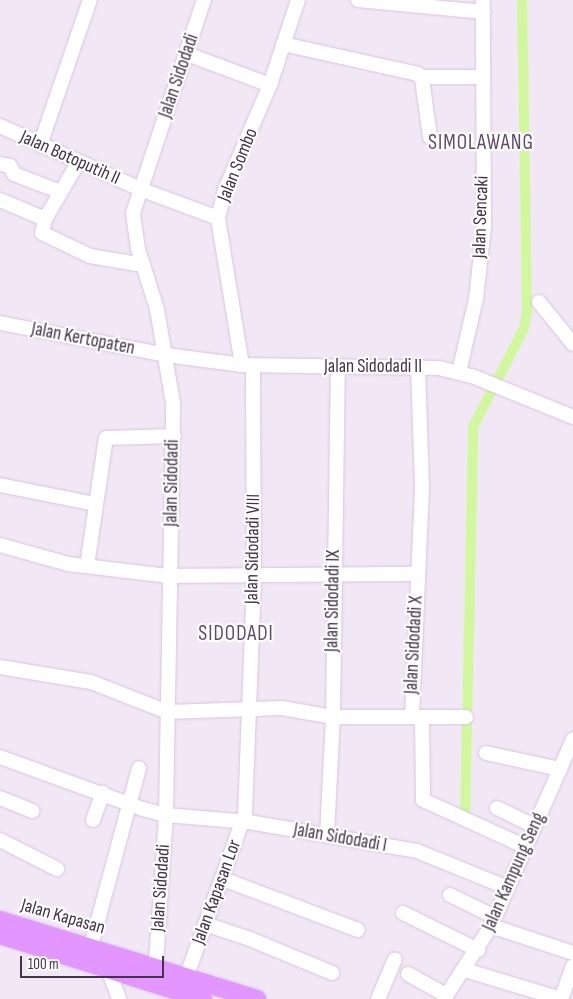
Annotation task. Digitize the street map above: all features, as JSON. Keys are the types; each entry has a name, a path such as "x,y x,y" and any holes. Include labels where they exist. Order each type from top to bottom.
{"main road":[{"name":"Jalan Kapasan","path":"0,920 90,946 155,975 184,985 257,999"},
{"name":"Jalan Kapasan","path":"0,934 107,967 155,975"},
{"name":"Jalan Kapasan","path":"184,985 203,999"}],"street":[{"path":"40,146 90,0"},
{"name":"Jalan Sidodadi","path":"155,975 166,815 169,576 174,436 173,403 166,355 134,226 134,204 204,0"},
{"name":"Jalan Sombo","path":"248,365 218,218 225,190 270,85 298,0"},
{"path":"358,0 483,6"},
{"name":"Jalan Sencaki","path":"459,372 476,299 484,226 483,6"},
{"path":"283,44 422,77 483,77"},
{"path":"187,54 270,85"},
{"path":"422,77 430,137"},
{"name":"Jalan Botoputih II","path":"0,126 78,163 140,189 218,218"},
{"path":"78,163 45,219 42,229 45,236 90,256 143,265"},
{"path":"0,164 10,166 14,174 61,192"},
{"path":"0,200 45,219"},
{"path":"539,302 573,344"},
{"name":"Jalan Kertopaten","path":"0,323 166,355"},
{"name":"Jalan Sidodadi II","path":"166,355 248,365 418,367 459,372 573,416"},
{"name":"Jalan Sidodadi VIII","path":"243,821 251,708 254,577 248,365"},
{"name":"Jalan Sidodadi IX","path":"327,835 333,717 338,367"},
{"name":"Jalan Sidodadi X","path":"418,367 422,486 417,574 417,717 423,800 526,847"},
{"path":"87,566 106,438 174,436"},
{"path":"0,485 95,504"},
{"path":"0,545 30,556 87,566 169,576 254,577 334,574 417,574"},
{"path":"0,667 90,682 168,712 294,708 333,717 466,717"},
{"name":"Jalan Kampung Seng","path":"445,997 478,950 493,921 573,739"},
{"path":"486,753 560,769"},
{"name":"Jalan Sidodadi I","path":"0,757 103,793 131,805 166,815 243,821 417,851 508,888"},
{"path":"90,946 131,805 139,768"},
{"path":"93,820 103,793"},
{"path":"0,798 32,811"},
{"path":"497,808 534,826"},
{"name":"Jalan Kapasan Lor","path":"184,985 243,821"},
{"path":"0,840 57,869"},
{"path":"223,879 358,930"},
{"path":"450,894 493,921 573,953"},
{"path":"403,913 478,950"},
{"path":"205,924 250,939 332,973"},
{"path":"378,999 395,959"},
{"path":"465,970 561,999 573,966"},
{"path":"107,967 119,999"},
{"path":"408,974 445,997"}],"waterway":[{"path":"465,820 473,427 524,328 527,311 522,0"}],"district":[{"name":"SIMOLAWANG","path":"481,143"},
{"name":"SIDODADI","path":"236,634"}]}
